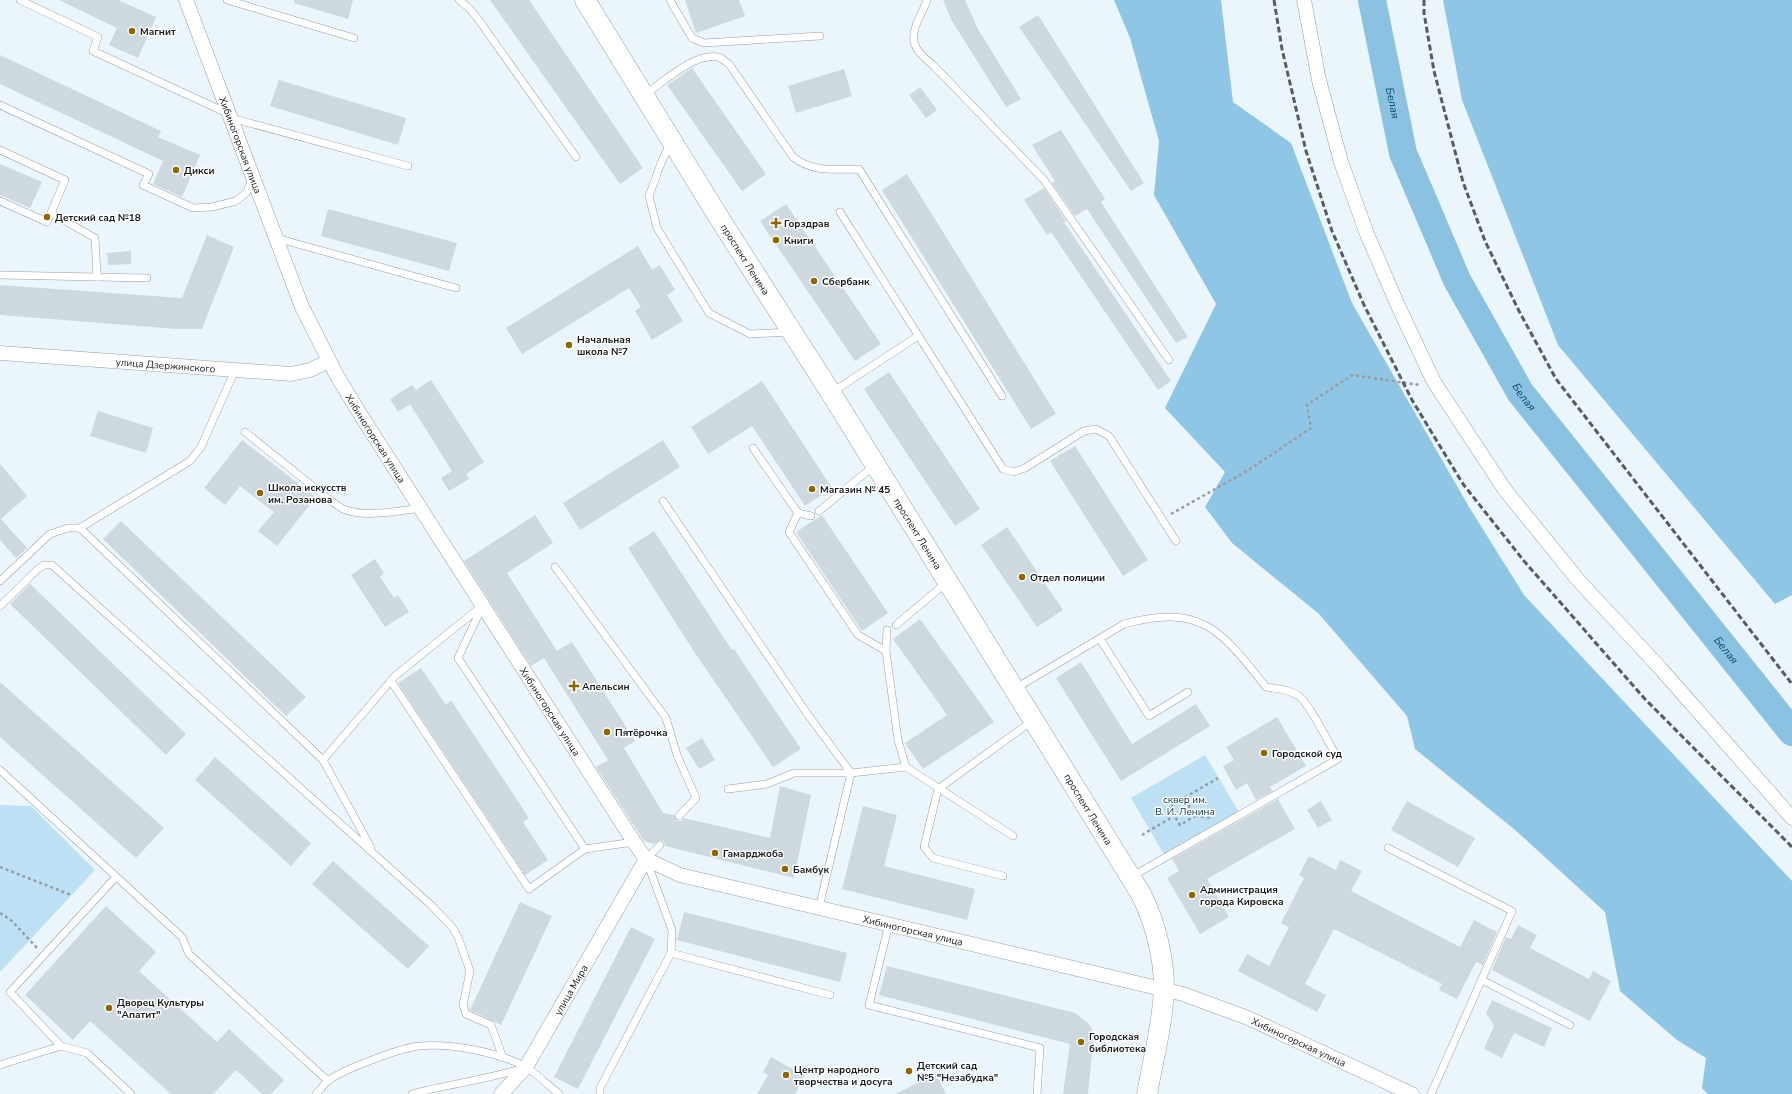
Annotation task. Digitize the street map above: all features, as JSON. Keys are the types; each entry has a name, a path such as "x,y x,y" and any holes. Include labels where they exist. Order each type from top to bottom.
{"main road":[{"name":"проспект Ленина","path":"585,0 1034,720 1131,877 1150,913 1162,962 1155,987 1147,1094"}],"street":[{"name":"Хибиногорская улица","path":"186,0 228,115 302,307 329,361 420,508 646,859 680,875 1183,994 1248,1018 1412,1094"},
{"path":"1304,0 1319,80 1341,162 1367,234 1399,308 1438,388 1505,490 1579,581 1660,669 1792,818"},
{"name":"улица Дзержинского","path":"0,353 291,374 310,370 329,361"},
{"name":"улица Мира","path":"501,1094 526,1067 646,859"}],"lane":[{"path":"20,0 98,37 92,51 228,115 408,166"},
{"path":"226,0 354,38"},
{"path":"459,0 469,8 478,19 576,157"},
{"path":"670,0 692,38 704,42 820,36"},
{"path":"928,0 914,30 914,42 920,55 933,65 1044,180 1170,360"},
{"path":"644,96 694,60 707,57 719,58 729,64 794,157 803,164 818,169 859,169 1002,396"},
{"path":"0,106 149,174 143,185 193,208 224,205 236,201 247,192 252,178"},
{"path":"672,141 660,163 649,196 657,228 709,313 750,334 791,332"},
{"path":"0,150 65,180 48,222 0,201"},
{"path":"840,212 1003,469 1014,472 1025,468 1084,430 1096,429 1109,436 1176,541"},
{"path":"51,213 95,238 97,277"},
{"path":"276,238 456,288"},
{"path":"0,275 147,278"},
{"path":"831,393 918,336"},
{"path":"0,581 50,534 68,528 80,528 190,461 201,447 235,370"},
{"path":"245,432 330,500 344,509 381,513 420,508"},
{"path":"753,448 798,513 811,516"},
{"path":"820,511 875,465"},
{"path":"663,501 806,712 852,773"},
{"path":"798,513 789,532 858,635 886,651"},
{"path":"80,528 323,760 373,853"},
{"path":"0,606 38,569 44,565 52,565 431,905 452,927 458,937 470,971 463,1005 466,1014 491,1025 503,1058"},
{"path":"555,567 666,718 677,755 696,798 679,816"},
{"path":"896,625 948,582"},
{"path":"323,760 391,681 483,605"},
{"path":"483,605 458,658 585,849"},
{"path":"1014,689 1124,624 1144,618 1166,616 1192,619 1211,627 1238,651 1266,686 1288,690 1300,697 1310,711 1338,759 1131,877"},
{"path":"888,630 886,651 898,740 906,767 1013,836"},
{"path":"1100,639 1149,716 1188,692"},
{"path":"391,681 529,889 585,849 634,842"},
{"path":"1003,876 933,858 924,847 938,789 1034,720"},
{"path":"728,790 767,784 794,773 852,773 906,767"},
{"path":"0,770 182,937 189,954 328,1081"},
{"path":"819,908 852,773"},
{"path":"600,1094 600,1088 671,953 672,930 646,859 660,845"},
{"path":"1388,848 1512,911 1431,1094"},
{"path":"61,1046 10,992 116,877"},
{"path":"889,924 869,1004 1040,1048 1037,1094"},
{"path":"671,953 830,995"},
{"path":"1482,980 1570,1025"},
{"path":"0,1065 61,1046 88,1053 131,1094"},
{"path":"316,1094 328,1081 344,1071 375,1059 418,1046 443,1046 474,1050 503,1058 526,1067 559,1094"},
{"path":"412,1094 466,1081 493,1078 526,1067"}],"path":[{"path":"1162,519 1247,471 1311,428 1307,405 1352,375 1438,388"},
{"path":"1184,798 1195,816 1180,825 1169,808 1184,798 1218,778"},
{"path":"1142,835 1174,816"},
{"path":"0,867 71,895"},
{"path":"0,913 12,921 44,955"}],"green space":[{"name":"сквер им. В. И. Ленина","path":"1205,755 1239,812 1165,856 1131,798"},
{"path":"0,805 31,806 95,870 0,972"}],"shaded area":[{"path":"1114,0 1221,0 1233,102 1291,143 1352,303 1469,507 1524,595 1792,881 1792,1094 1708,1094 1702,1088 1706,1058 1677,1040 1620,991 1605,912 1514,829 1415,749 1407,716 1319,614 1232,543 1205,507 1225,472 1165,408 1216,304 1154,195 1159,141 1130,38"},
{"path":"1443,0 1792,0 1792,595 1775,604 1558,345 1462,100"}],"building":[{"name":"Магнит","path":"59,0 118,0 156,17 138,58 109,45 117,28"},
{"path":"294,0 353,0 348,19 294,3"},
{"path":"490,0 529,0 643,168 620,184"},
{"path":"685,0 739,0 745,16 696,33"},
{"path":"943,0 965,0 978,29 1021,99 1006,107 952,21"},
{"path":"1038,15 1144,183 1131,191 1019,27"},
{"path":"0,55 161,131 158,137 200,155 182,197 153,184 163,161 0,84"},
{"path":"692,68 766,174 742,191 667,85"},
{"path":"844,69 852,96 796,113 788,86"},
{"path":"279,80 406,118 398,145 270,106"},
{"path":"920,87 937,110 926,118 909,95"},
{"path":"1061,130 1105,199 1101,202 1188,337 1176,343 1087,209 1075,216 1052,183 1055,181 1032,145"},
{"path":"0,164 42,182 30,208 0,195"},
{"path":"907,174 1056,414 1031,429 882,190"},
{"path":"1044,188 1066,221 1064,222 1171,381 1158,390 1051,232 1047,235 1024,200"},
{"path":"786,204 881,344 855,361 760,221"},
{"path":"328,209 457,243 449,271 321,236"},
{"path":"207,235 234,247 202,329 176,329 0,315 0,285 182,298"},
{"path":"638,246 652,270 660,265 675,290 667,295 683,321 652,340 635,311 641,307 629,288 522,354 506,328"},
{"path":"131,251 131,264 108,265 107,253"},
{"path":"889,372 980,509 955,526 864,389"},
{"path":"431,380 484,462 466,474 469,479 449,491 441,478 452,471 410,404 398,412 390,399 412,385 416,390"},
{"path":"762,381 832,488 805,506 752,426 708,454 691,427"},
{"path":"98,411 153,428 146,453 90,436"},
{"name":"Школа искусств им. Розанова","path":"242,440 316,497 277,546 258,531 274,512 240,486 225,505 204,488"},
{"path":"663,440 680,467 580,530 563,503"},
{"path":"1075,446 1148,560 1123,576 1050,461"},
{"path":"0,464 27,496 1,519 27,548 16,558 0,540"},
{"path":"535,515 553,543 507,573 557,651 572,642 635,741 624,748 663,813 674,815 677,821 681,821 684,818 770,838 780,786 811,795 794,878 665,846 664,842 661,840 654,844 644,841 596,767 608,760 544,658 531,666 464,561"},
{"path":"822,515 888,613 862,631 796,532"},
{"path":"121,521 306,697 286,716 103,539"},
{"name":"Отдел полиции","path":"1007,527 1063,610 1037,627 981,545"},
{"path":"654,531 732,650 734,649 801,749 773,767 693,650 628,548"},
{"path":"375,559 384,573 380,577 394,598 398,595 409,612 385,627 351,575"},
{"path":"30,584 186,734 166,755 10,604"},
{"path":"920,619 994,722 923,769 905,743 947,715 893,639"},
{"path":"1081,662 1132,744 1196,704 1210,726 1121,781 1056,678"},
{"path":"421,668 446,705 451,700 529,818 523,822 548,860 525,875 398,683"},
{"path":"0,682 164,828 136,858 0,737"},
{"name":"Городской суд","path":"1277,717 1306,766 1270,787 1273,791 1256,800 1247,783 1236,790 1223,766 1234,760 1226,747"},
{"path":"702,738 715,760 699,769 686,748"},
{"path":"215,757 311,843 291,866 195,780"},
{"path":"1278,799 1295,829 1207,879 1229,917 1200,934 1167,878 1179,871 1172,859"},
{"path":"1321,801 1332,820 1318,828 1307,810"},
{"path":"1407,801 1475,838 1458,867 1391,830"},
{"path":"863,806 897,815 884,866 975,889 967,920 842,889"},
{"path":"1309,856 1336,870 1340,860 1362,871 1351,891 1460,947 1474,920 1497,932 1483,965 1476,962 1457,999 1439,990 1442,984 1334,929 1305,984 1326,995 1317,1012 1238,971 1247,954 1269,966 1289,927 1281,923 1304,878 1299,875"},
{"path":"333,861 429,946 408,969 312,884"},
{"path":"520,902 552,916 501,1025 470,1010"},
{"name":"Дворец Культуры \"Апатит\"","path":"106,906 156,952 139,971 217,1042 229,1029 284,1080 271,1094 262,1094 236,1070 213,1094 171,1094 90,1021 73,1040 25,995"},
{"path":"684,912 847,953 840,982 677,940"},
{"path":"1518,925 1537,935 1530,948 1589,979 1593,971 1611,981 1590,1021 1492,970 1506,937 1511,939"},
{"path":"631,927 655,939 578,1089 554,1077"},
{"path":"887,966 1075,1013 1090,1025 1094,1034 1088,1094 1063,1094 1070,1044 879,995"},
{"path":"1492,1000 1552,1028 1544,1047 1514,1033 1502,1058 1484,1049 1494,1026 1486,1013"},
{"name":"Центр народного творчества и досуга","path":"771,1057 805,1076 795,1094 757,1094 768,1075 763,1072"},
{"path":"936,1074 946,1094 895,1094"}],"waterway":[{"name":"Белая","path":"1372,0 1403,153 1457,280 1520,392 1792,732"}],"railway":[{"path":"1274,0 1282,49 1306,151 1332,231 1364,305 1412,400 1463,484 1524,561 1644,698 1792,847"},
{"path":"1424,0 1424,13 1434,71 1463,182 1485,241 1519,311 1556,379 1792,684"}],"place":[{"name":"Магнит","path":"132,31"},
{"name":"Дикси","path":"176,170"},
{"name":"Детский сад №18","path":"47,217"},
{"name":"Горздрав","path":"776,223"},
{"name":"Книги","path":"776,240"},
{"name":"Сбербанк","path":"814,281"},
{"name":"Начальная школа №7","path":"569,345"},
{"name":"Магазин № 45","path":"812,489"},
{"name":"Школа искусств им. Розанова","path":"260,493"},
{"name":"Отдел полиции","path":"1022,577"},
{"name":"Апельсин","path":"574,686"},
{"name":"Пятёрочка","path":"607,732"},
{"name":"Городской суд","path":"1264,753"},
{"name":"Гамарджоба","path":"715,853"},
{"name":"Бамбук","path":"785,869"},
{"name":"Администрация города Кировска","path":"1192,895"},
{"name":"Дворец Культуры \"Апатит\"","path":"109,1008"},
{"name":"Городская библиотека","path":"1081,1042"},
{"name":"Детский сад №5 \"Незабудка\"","path":"909,1071"},
{"name":"Центр народного творчества и досуга","path":"786,1075"}]}
